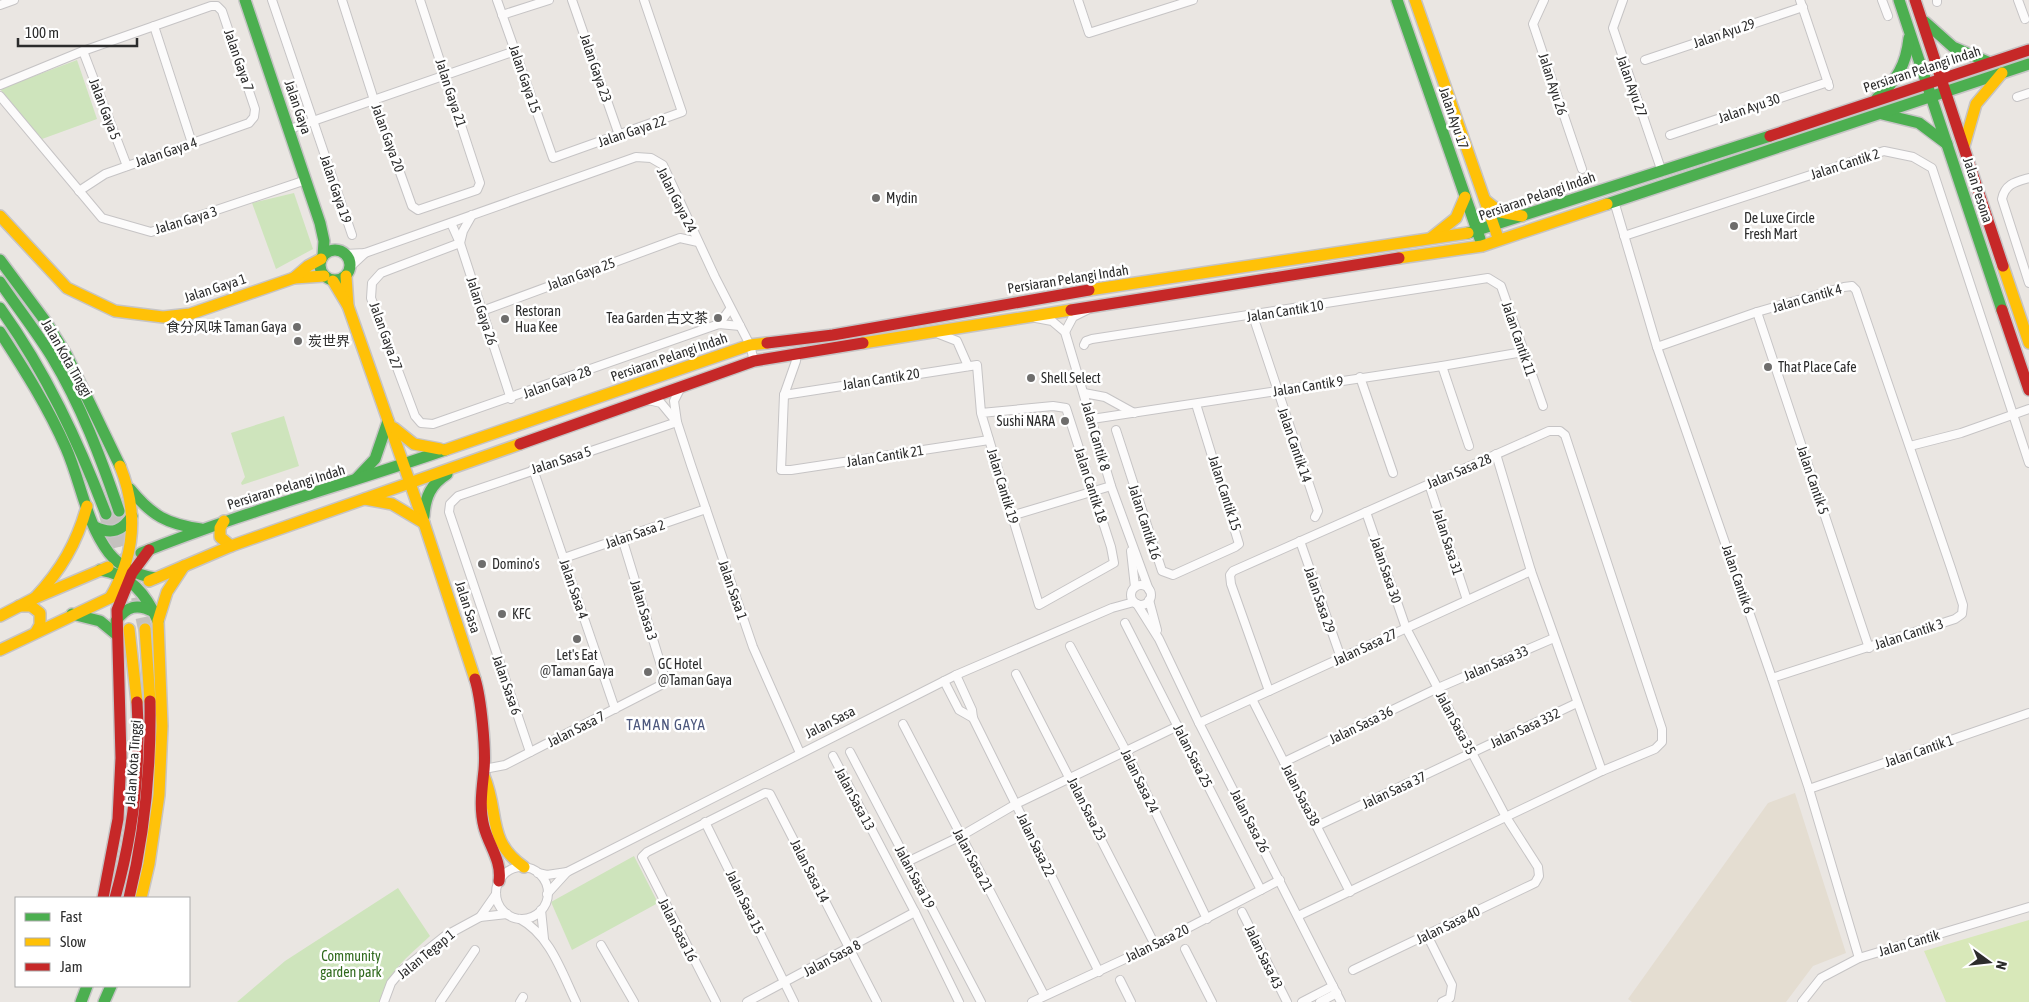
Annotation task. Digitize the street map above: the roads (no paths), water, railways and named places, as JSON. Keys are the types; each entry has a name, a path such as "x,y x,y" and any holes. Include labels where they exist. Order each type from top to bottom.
{"main road":[{"name":"Jalan Gaya","path":"245,0 290,129 320,223 324,241 322,257"},
{"name":"Jalan Ayu 17","path":"1397,0 1482,246"},
{"name":"Jalan Ayu 17","path":"1416,0 1499,241"},
{"name":"Jalan Pesona","path":"1899,0 2029,390"},
{"name":"Jalan Pesona","path":"1915,0 2029,343"},
{"path":"1920,17 1933,32 1967,57 1989,62"},
{"path":"1874,101 1892,85 1904,69 1909,30"},
{"name":"Persiaran Pelangi Indah","path":"0,650 72,614 123,592 127,572 149,550 224,521 404,465 750,345 835,334 1073,292 1478,232 2029,50"},
{"name":"Persiaran Pelangi Indah","path":"127,572 155,578 231,546 410,480 460,465 680,389 754,361 1097,305 1482,246 2029,64"},
{"path":"1964,148 1976,104 2003,72"},
{"path":"1882,114 1919,123 1947,144"},
{"path":"1600,191 1612,195 1614,201"},
{"path":"1431,238 1456,218 1465,197"},
{"path":"1484,199 1500,212 1525,217"},
{"name":"Jalan Gaya 1","path":"0,216 67,288 116,311 163,317 190,314 294,278 322,257"},
{"name":"Jalan Gaya","path":"320,223 342,252"},
{"path":"348,306 348,272 342,252 330,251 322,257 320,268 348,306 410,480"},
{"path":"0,260 51,330 74,367 126,484 132,516 127,572 110,598"},
{"path":"328,279 348,272"},
{"name":"Jalan Gaya 1","path":"294,278 328,279"},
{"name":"Jalan Kota Tinggi","path":"0,282 40,338 71,393 100,457 119,510"},
{"path":"0,308 27,348 66,419 86,462 106,514"},
{"path":"0,332 18,358 52,419 74,466 95,527 105,547 127,572 156,616"},
{"path":"388,421 403,439 414,446 431,449 449,449"},
{"path":"350,483 370,468 378,457 388,421"},
{"path":"424,523 424,506 435,481 460,465"},
{"name":"Jalan Sasa","path":"410,480 480,691 484,772 489,785 493,823 513,861 524,867"},
{"path":"126,484 141,504 158,519 168,523 201,529"},
{"path":"359,499 378,500 392,504 424,523"},
{"path":"34,598 57,574 72,553 87,506"},
{"path":"95,527 108,533 114,533 126,526 132,516"},
{"path":"224,521 220,528 220,537 231,546"},
{"path":"140,897 156,823 162,761 163,694 156,616 162,600 184,566"},
{"path":"0,616 34,598 100,570 127,572"},
{"path":"103,897 118,819 121,700 116,622 123,592"},
{"path":"116,622 128,608 136,605 156,616"},
{"path":"19,606 31,606 40,613 40,625 36,632"},
{"path":"72,614 100,620 116,635"},
{"name":"Jalan Kota Tinggi","path":"115,897 131,822 137,757 137,698 129,629"},
{"name":"Jalan Kota Tinggi","path":"129,897 144,821 150,758 151,694 146,629"},
{"name":"Jalan Sasa","path":"484,772 480,786 484,827 501,869 499,882"},
{"path":"77,1002 81,987"},
{"path":"81,1002 87,987"},
{"path":"98,1002 104,987"},
{"path":"104,1002 111,987"}],"street":[{"path":"0,5 14,0"},
{"name":"Jalan Gaya 19","path":"272,0 352,235"},
{"name":"Jalan Gaya 20","path":"342,0 374,100 413,208 420,210 479,187"},
{"name":"Jalan Gaya 21","path":"420,0 446,75 480,183 479,187"},
{"name":"Jalan Gaya 15","path":"497,0 553,158"},
{"path":"502,15 549,0"},
{"name":"Jalan Gaya 23","path":"572,0 619,135"},
{"name":"Jalan Gaya 22","path":"553,158 679,114 683,109 644,0"},
{"path":"1078,0 1089,33 1193,0"},
{"name":"Jalan Ayu 26","path":"1544,0 1533,24 1582,169"},
{"name":"Jalan Ayu 27","path":"1624,0 1613,28 1662,172"},
{"path":"1882,0 1888,16"},
{"path":"2018,0 2025,18"},
{"name":"Jalan Ayu 29","path":"1644,60 1801,3"},
{"name":"Jalan Ayu 30","path":"1670,135 1828,84 1801,3"},
{"name":"Jalan Gaya 7","path":"154,26 211,6 217,6 222,12 255,109 254,117"},
{"path":"0,85 154,26 192,143"},
{"path":"290,129 515,50"},
{"name":"Jalan Gaya 5","path":"83,52 127,166"},
{"path":"2016,97 2029,93"},
{"name":"Jalan Gaya 3","path":"0,96 102,218 151,232 306,180"},
{"name":"Jalan Gaya 4","path":"79,190 104,174 249,123 254,117"},
{"name":"Jalan Cantik 2","path":"1624,236 1884,150 1913,158 1932,168 2013,416"},
{"name":"Jalan Gaya 24","path":"342,252 365,253 636,157 651,158 662,165 730,309 750,345 754,361"},
{"path":"2029,178 2010,184 2004,192 2002,199 2029,282"},
{"name":"Jalan Cantik 6","path":"1614,201 1657,347 1809,789 1859,958"},
{"path":"460,243 463,231 473,215"},
{"name":"Jalan Gaya 26","path":"452,223 511,399"},
{"path":"690,225 680,238 698,242"},
{"name":"Jalan Gaya 25","path":"482,311 680,238"},
{"name":"Jalan Gaya 27","path":"421,423 415,416 371,298 372,283 381,273 460,243"},
{"name":"Jalan Gaya 24","path":"348,272 365,253"},
{"name":"Jalan Cantik 10","path":"1084,345 1086,341 1092,340 1488,278"},
{"name":"Jalan Cantik 11","path":"1488,278 1501,286 1542,406"},
{"name":"Jalan Cantik 4","path":"1657,347 1757,312 1852,286 1856,290 1910,446"},
{"path":"1029,316 1052,321 1064,332 1073,318 1097,305"},
{"path":"719,324 730,309"},
{"name":"Jalan Cantik 5","path":"1757,312 1869,648"},
{"name":"Jalan Cantik 14","path":"1253,316 1276,390 1318,511 1316,517"},
{"name":"Jalan Gaya 28","path":"421,423 433,424 511,399 719,324 740,326"},
{"path":"934,332 957,340 968,366"},
{"name":"Jalan Cantik 8","path":"1064,332 1129,540"},
{"name":"Jalan Cantik 9","path":"1092,419 1523,352"},
{"path":"784,395 796,361 795,354"},
{"name":"Jalan Cantik 20","path":"784,395 977,365"},
{"name":"Jalan Cantik 19","path":"977,365 981,412 1039,604"},
{"path":"1442,366 1469,446"},
{"path":"1360,378 1393,473"},
{"name":"Jalan Sasa 1","path":"680,389 674,401 676,422 753,647 800,753"},
{"path":"1084,394 1105,397 1134,413"},
{"name":"Jalan Cantik 21","path":"784,395 781,470 989,440"},
{"name":"Jalan Sasa 1","path":"647,400 661,403 676,422"},
{"name":"Jalan Cantik 15","path":"1196,404 1239,538 1239,544 1235,547 1202,562"},
{"name":"Jalan Cantik 18","path":"981,412 1052,406 1066,408 1112,546 1114,563 1039,604"},
{"path":"1910,446 2013,416 2029,409"},
{"path":"2013,416 2029,463"},
{"name":"Jalan Sasa 5","path":"450,504 458,496 676,422"},
{"name":"Jalan Cantik 16","path":"1116,430 1162,571 1173,575 1202,562"},
{"path":"1298,916 1602,771 1656,749 1662,742 1662,729 1565,435 1560,430 1549,431 1496,454"},
{"name":"Jalan Cantik 3","path":"1772,678 1869,648 1955,619 1962,614 1963,605 1910,446"},
{"name":"Jalan Sasa 28","path":"1269,691 1230,584 1230,575 1233,571 1496,454 1531,571 1602,771"},
{"name":"Jalan Sasa 4","path":"533,469 615,709"},
{"name":"Jalan Sasa 31","path":"1428,484 1467,600"},
{"path":"1012,516 1111,486"},
{"name":"Jalan Sasa 6","path":"450,504 448,512 530,752"},
{"name":"Jalan Sasa 2","path":"564,558 706,509"},
{"name":"Jalan Sasa 30","path":"1366,512 1406,628"},
{"name":"Jalan Sasa 3","path":"622,538 663,672 663,682"},
{"path":"1129,540 1149,590 1149,600 1144,604 1135,603 1129,540"},
{"name":"Jalan Sasa 29","path":"1300,541 1341,658"},
{"name":"Jalan Sasa 27","path":"1199,723 1531,571"},
{"path":"1133,590 1144,586 1149,590"},
{"name":"Jalan Sasa","path":"1112,608 1133,590"},
{"name":"Jalan Sasa 26","path":"1149,600 1159,639"},
{"name":"Jalan Sasa","path":"538,872 547,875 567,872 956,675 1112,608 1135,603"},
{"name":"Jalan Sasa 26","path":"1135,603 1159,639 1199,723 1341,1002"},
{"name":"Jalan Sasa 25","path":"1125,623 1261,890"},
{"name":"Jalan Sasa 35","path":"1406,628 1506,818 1538,867 1539,876"},
{"name":"Jalan Sasa 33","path":"1438,688 1554,638"},
{"name":"Jalan Sasa 24","path":"1070,646 1126,751 1207,919"},
{"name":"Jalan Sasa 23","path":"1016,674 1072,779 1155,944"},
{"name":"Jalan Sasa 22","path":"956,675 972,710 973,718 1099,972"},
{"name":"Jalan Sasa 22","path":"944,681 959,710 973,718"},
{"name":"Jalan Sasa 7","path":"484,772 504,765 657,689 663,682"},
{"name":"Jalan Sasa 36","path":"1284,762 1438,688"},
{"name":"Jalan Sasa38","path":"1252,699 1350,892"},
{"name":"Jalan Sasa 332","path":"1472,753 1577,703"},
{"name":"Jalan Cantik 1","path":"1809,789 2029,714"},
{"name":"Jalan Sasa 21","path":"903,724 1044,995"},
{"path":"907,862 961,836 1016,804 1072,779 1178,726"},
{"name":"Jalan Sasa 19","path":"850,752 981,1002"},
{"name":"Jalan Sasa 37","path":"1317,826 1472,753"},
{"name":"Jalan Sasa 13","path":"832,756 915,912 959,1002"},
{"name":"Jalan Sasa 14","path":"705,822 765,793 770,794 877,1002"},
{"name":"Jalan Sasa 16","path":"705,822 647,852 642,857 716,1002"},
{"name":"Jalan Sasa 15","path":"705,822 794,1002"},
{"path":"544,939 541,910 547,894 543,878 538,872 524,867 514,868 505,873 499,882 496,894 498,902 507,914 520,918 530,924 544,939 576,1002"},
{"name":"Jalan Sasa","path":"547,894 567,872"},
{"name":"Jalan Sasa 40","path":"1353,970 1535,883 1539,876"},
{"name":"Jalan Sasa 20","path":"1032,1002 1099,972 1207,919 1280,880"},
{"name":"Jalan Tegap 1","path":"480,917 496,894"},
{"name":"Jalan Cantik","path":"1802,1002 1821,978 1859,958 2029,907"},
{"path":"520,918 532,916 541,910"},
{"name":"Jalan Sasa 8","path":"747,1002 850,949 915,912"},
{"name":"Jalan Sasa 43","path":"1242,912 1287,1002"},
{"name":"Jalan Tegap 1","path":"384,1002 391,983 401,971 445,936 480,917 507,914"},
{"path":"1427,935 1452,985 1450,998 1442,1002"},
{"path":"601,945 634,1002"},
{"path":"1185,949 1212,1002"},
{"path":"440,1002 474,950"},
{"path":"1120,980 1131,1002"},
{"path":"1302,1002 1335,990"},
{"path":"1320,1002 1335,990"}],"tunnel":[{"path":"119,511 128,556"},
{"path":"106,514 118,564"},
{"path":"138,597 145,629"}],"place":[{"name":"Mydin","path":"876,198"},
{"name":"De Luxe Circle Fresh Mart","path":"1734,226"},
{"name":"Tea Garden 古文茶","path":"718,318"},
{"name":"Restoran Hua Kee","path":"505,319"},
{"name":"食分风味 Taman Gaya","path":"297,327"},
{"name":"炭世界","path":"298,341"},
{"name":"That Place Cafe","path":"1768,367"},
{"name":"Shell Select","path":"1031,378"},
{"name":"Sushi NARA","path":"1065,421"},
{"name":"Domino's","path":"482,564"},
{"name":"KFC","path":"502,614"},
{"name":"Let's Eat @Taman Gaya","path":"577,639"},
{"name":"GC Hotel @Taman Gaya","path":"648,672"}],"district":[{"name":"TAMAN GAYA","path":"666,724"}],"park label":[{"name":"Community garden park","path":"351,964"}]}
